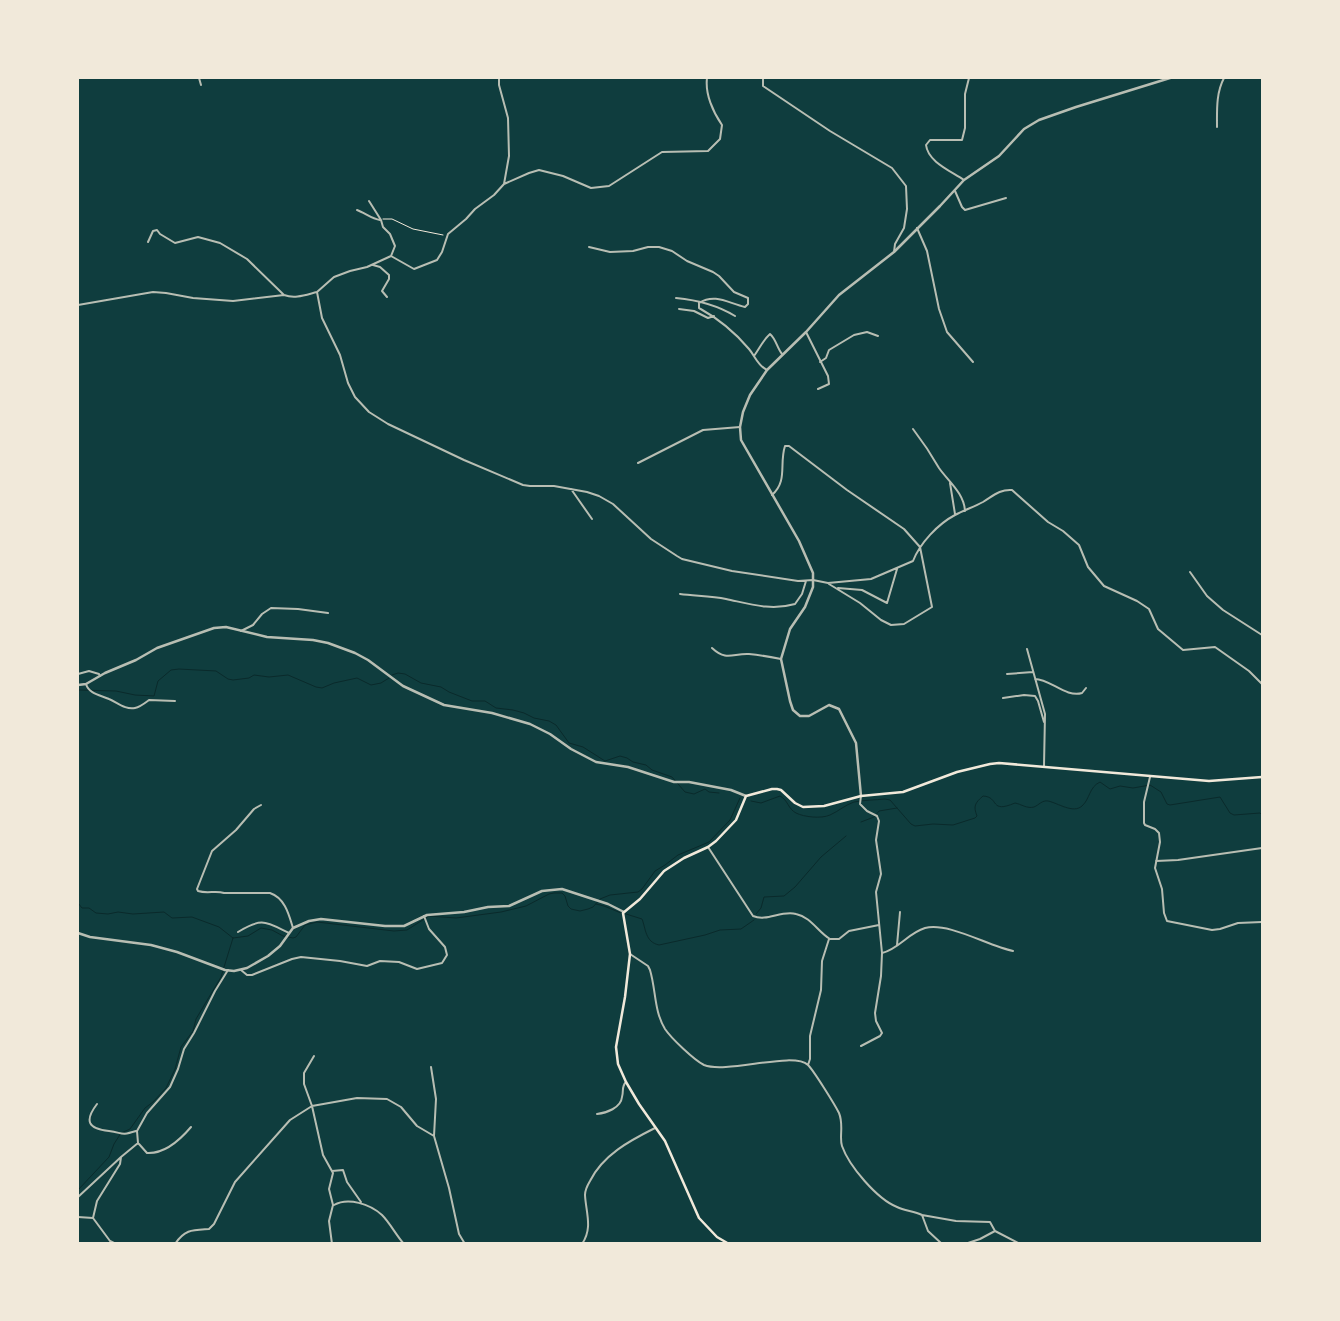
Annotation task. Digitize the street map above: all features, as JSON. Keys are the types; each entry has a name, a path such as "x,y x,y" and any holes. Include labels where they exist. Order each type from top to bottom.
{"main road":[{"path":"729,1244 717,1237 699,1218 657,1127 639,1104 626,1082 618,1064 616,1047 624,1006 630,954 623,916 624,912 640,899 664,871 684,858 708,848 716,841 736,820 746,796 777,789 799,805 807,808 824,806 860,798 902,792 957,772 990,764 1044,766 1209,781 1262,777"}],"street":[{"path":"199,78 201,85"},
{"path":"499,78 499,86 508,118 509,156 504,184"},
{"path":"392,256 414,269 437,260 442,252 446,236 475,209 494,195 504,184 529,173 539,170 563,176 591,188 609,186 662,152 708,150 720,139 722,125 713,112 706,83 707,78"},
{"path":"763,78 763,86 830,131 892,168 906,186 907,209 904,228 895,244 894,252"},
{"path":"964,180 935,160 926,145 930,140 962,140 965,128 965,94 969,78"},
{"path":"861,1046 882,1034 876,1021 875,1013 882,953 876,892 881,874 876,840 879,822 876,816 863,808 860,803 856,743 839,709 829,705 810,716 804,717 796,714 790,701 781,658 790,630 805,607 812,587 813,573 809,561 741,440 740,427 743,412 750,395 766,370 806,332 839,295 894,252 964,180 999,156 1018,133 1029,125 1076,107 1170,78"},
{"path":"1216,127 1217,103 1220,85 1224,78"},
{"path":"955,191 964,210 1006,198"},
{"path":"78,305 153,292 233,301 284,295 290,297 300,296 317,292 334,277 372,265 392,256 395,246 390,234 383,227 381,220 369,201"},
{"path":"357,210 368,214 374,219 381,220"},
{"path":"918,228 927,251 946,332 972,362"},
{"path":"148,242 153,231 157,230 175,243 198,237 220,243 247,259 284,295"},
{"path":"589,247 610,252 659,247 672,251 687,261 719,276 734,292 748,298 748,304 745,307 716,298 708,298 700,303 699,308 730,328 766,370"},
{"path":"372,265 380,267 389,275 389,279 382,290 387,297"},
{"path":"317,292 322,318 340,355 348,383 355,397 369,412 388,424 464,460 523,484 530,486 554,486 599,496 613,504 651,539 682,559 732,571 798,581 813,580 828,583 871,579 913,561 920,547 938,527 955,514 965,512 996,493 1012,490 1048,522 1064,531 1079,545 1088,567 1104,586 1137,601 1149,610 1158,629 1183,650 1216,647 1262,684"},
{"path":"676,298 693,299 725,310 735,316"},
{"path":"679,309 694,311 708,318 714,316"},
{"path":"806,332 828,376 829,384 818,390"},
{"path":"820,362 826,358 829,350 854,335 867,332 878,336"},
{"path":"754,356 762,345 763,339 770,334 782,354"},
{"path":"638,463 703,430 740,427"},
{"path":"913,429 928,448 940,470 950,480 960,497 965,512"},
{"path":"772,495 781,482 783,452 785,446 789,446 847,490 904,528 920,547 932,607 904,624 891,625 828,583"},
{"path":"950,480 955,514"},
{"path":"571,489 592,519"},
{"path":"836,588 862,590 887,603 894,584 897,568"},
{"path":"1190,572 1207,596 1223,610 1262,635"},
{"path":"680,594 782,608 795,604 802,594 806,581"},
{"path":"241,630 253,625 262,614 271,608 305,609 328,613"},
{"path":"78,685 86,684 158,648 202,631 226,627 268,637 313,640 328,643 355,653 412,691 444,705 492,713 530,724 596,762 628,766 676,782 731,790 746,796"},
{"path":"712,648 718,654 728,657 747,654 781,658"},
{"path":"1027,649 1045,714 1044,766"},
{"path":"78,674 94,672 100,676"},
{"path":"1007,674 1033,672"},
{"path":"1034,679 1039,679 1078,695 1086,688"},
{"path":"86,684 92,692 111,699 119,706 133,708 149,700 175,701"},
{"path":"1003,698 1024,695 1035,696 1044,722"},
{"path":"1150,777 1144,802 1144,823 1159,833 1160,842 1156,868 1162,889 1164,912 1167,921 1212,930 1238,923 1262,922"},
{"path":"261,805 254,809 236,830 212,852 196,889 208,894 219,891 224,893 270,893 276,895 283,903 293,928"},
{"path":"708,848 753,916 762,918 787,913 797,914 811,922 829,939 839,939 849,931 879,925"},
{"path":"1156,861 1178,860 1262,848"},
{"path":"78,933 90,937 151,945 191,956 225,969 241,970 275,951 293,928 301,923 321,919 385,926 404,926 435,913 464,912 488,907 509,906 542,892 555,889 562,889 596,900 624,912"},
{"path":"897,945 900,912"},
{"path":"241,970 247,975 252,976 301,957 367,966 385,961 399,962 417,969 442,963 447,955 445,947 429,929 425,918"},
{"path":"238,932 248,926 264,922 289,933"},
{"path":"882,953 890,950 914,933 932,927 960,933 1013,951"},
{"path":"808,1065 810,1060 810,1036 821,990 822,961 829,939"},
{"path":"630,954 648,966 650,970 657,1010 665,1029 690,1055 704,1065 727,1067 799,1061 808,1065 839,1113 843,1129 842,1144 853,1168 882,1198 896,1207 912,1210 922,1215 956,1221 990,1222 995,1231 1020,1244"},
{"path":"191,1127 177,1142 154,1152 147,1152 138,1143 137,1131 147,1113 170,1087 184,1048 194,1033 225,969"},
{"path":"314,1056 306,1068 304,1077 324,1155 332,1171 330,1193 334,1205 329,1221 332,1244"},
{"path":"431,1066 436,1099 434,1136 449,1188 459,1234 465,1244"},
{"path":"597,1114 609,1111 620,1103 623,1096 622,1087 626,1082"},
{"path":"175,1244 182,1234 209,1229 214,1224 235,1182 290,1120 312,1106 357,1098 387,1100 401,1107 418,1126 434,1136"},
{"path":"97,1104 90,1116 90,1125 97,1130 125,1135 137,1131"},
{"path":"582,1244 587,1236 589,1223 586,1190 597,1169 618,1149 657,1127"},
{"path":"78,1198 120,1157 138,1143"},
{"path":"116,1244 110,1241 93,1218 97,1201 120,1164 120,1157"},
{"path":"332,1171 343,1170 347,1182 362,1203 382,1215 404,1244"},
{"path":"334,1205 339,1202 362,1203"},
{"path":"922,1215 928,1231 942,1244"},
{"path":"78,1217 93,1218"},
{"path":"965,1244 995,1231"}],"path":[{"path":"381,220 392,218 413,229 446,236"}],"waterway":[{"path":"78,690 116,691 154,696 158,681 171,670 179,669 216,671 233,680 249,678 254,675 269,677 288,675 322,688 334,683 357,678 371,685 381,683 389,678"},
{"path":"392,675 398,673 405,674 421,683 441,687 472,701 485,701 496,708 513,710 534,718 549,721 556,725 569,743 583,747 605,761 620,756 646,765 652,770 672,777 685,792 694,794 705,789 709,792 719,793"},
{"path":"751,801 761,803 780,796 796,813 817,817 830,815 854,802 885,799 890,800 915,826 933,824 953,825 975,818 977,816 975,805 983,796 992,799 1001,807 1015,803 1026,807 1034,807 1046,801 1074,809 1082,806 1096,784 1100,782 1110,789 1120,786 1133,788 1150,785 1161,792 1167,804 1170,805 1220,797 1230,813 1234,815 1260,813 1262,815"},
{"path":"233,938 248,936 261,928 293,938 296,937 305,925 317,922 394,931 407,930 429,916 456,918 501,912 526,906 554,893 562,893 571,909 580,911 588,909 593,907 600,899 610,895 638,892 655,871 678,855 709,842 730,820 740,798"},
{"path":"861,822 874,817 879,811 897,808"},
{"path":"756,914 761,908 764,897 784,896 795,887 821,857 846,836"},
{"path":"78,903 82,908 89,908 96,913 108,914 118,912 133,914 164,912 172,918 192,917 219,927 233,938"},
{"path":"596,904 621,913"},
{"path":"626,914 642,919 649,938 659,945 720,930 741,929 754,920"},
{"path":"78,1190 109,1157 121,1133 130,1129 145,1108 166,1088 175,1069 181,1047 193,1031 196,1019 221,977 233,938"}]}
